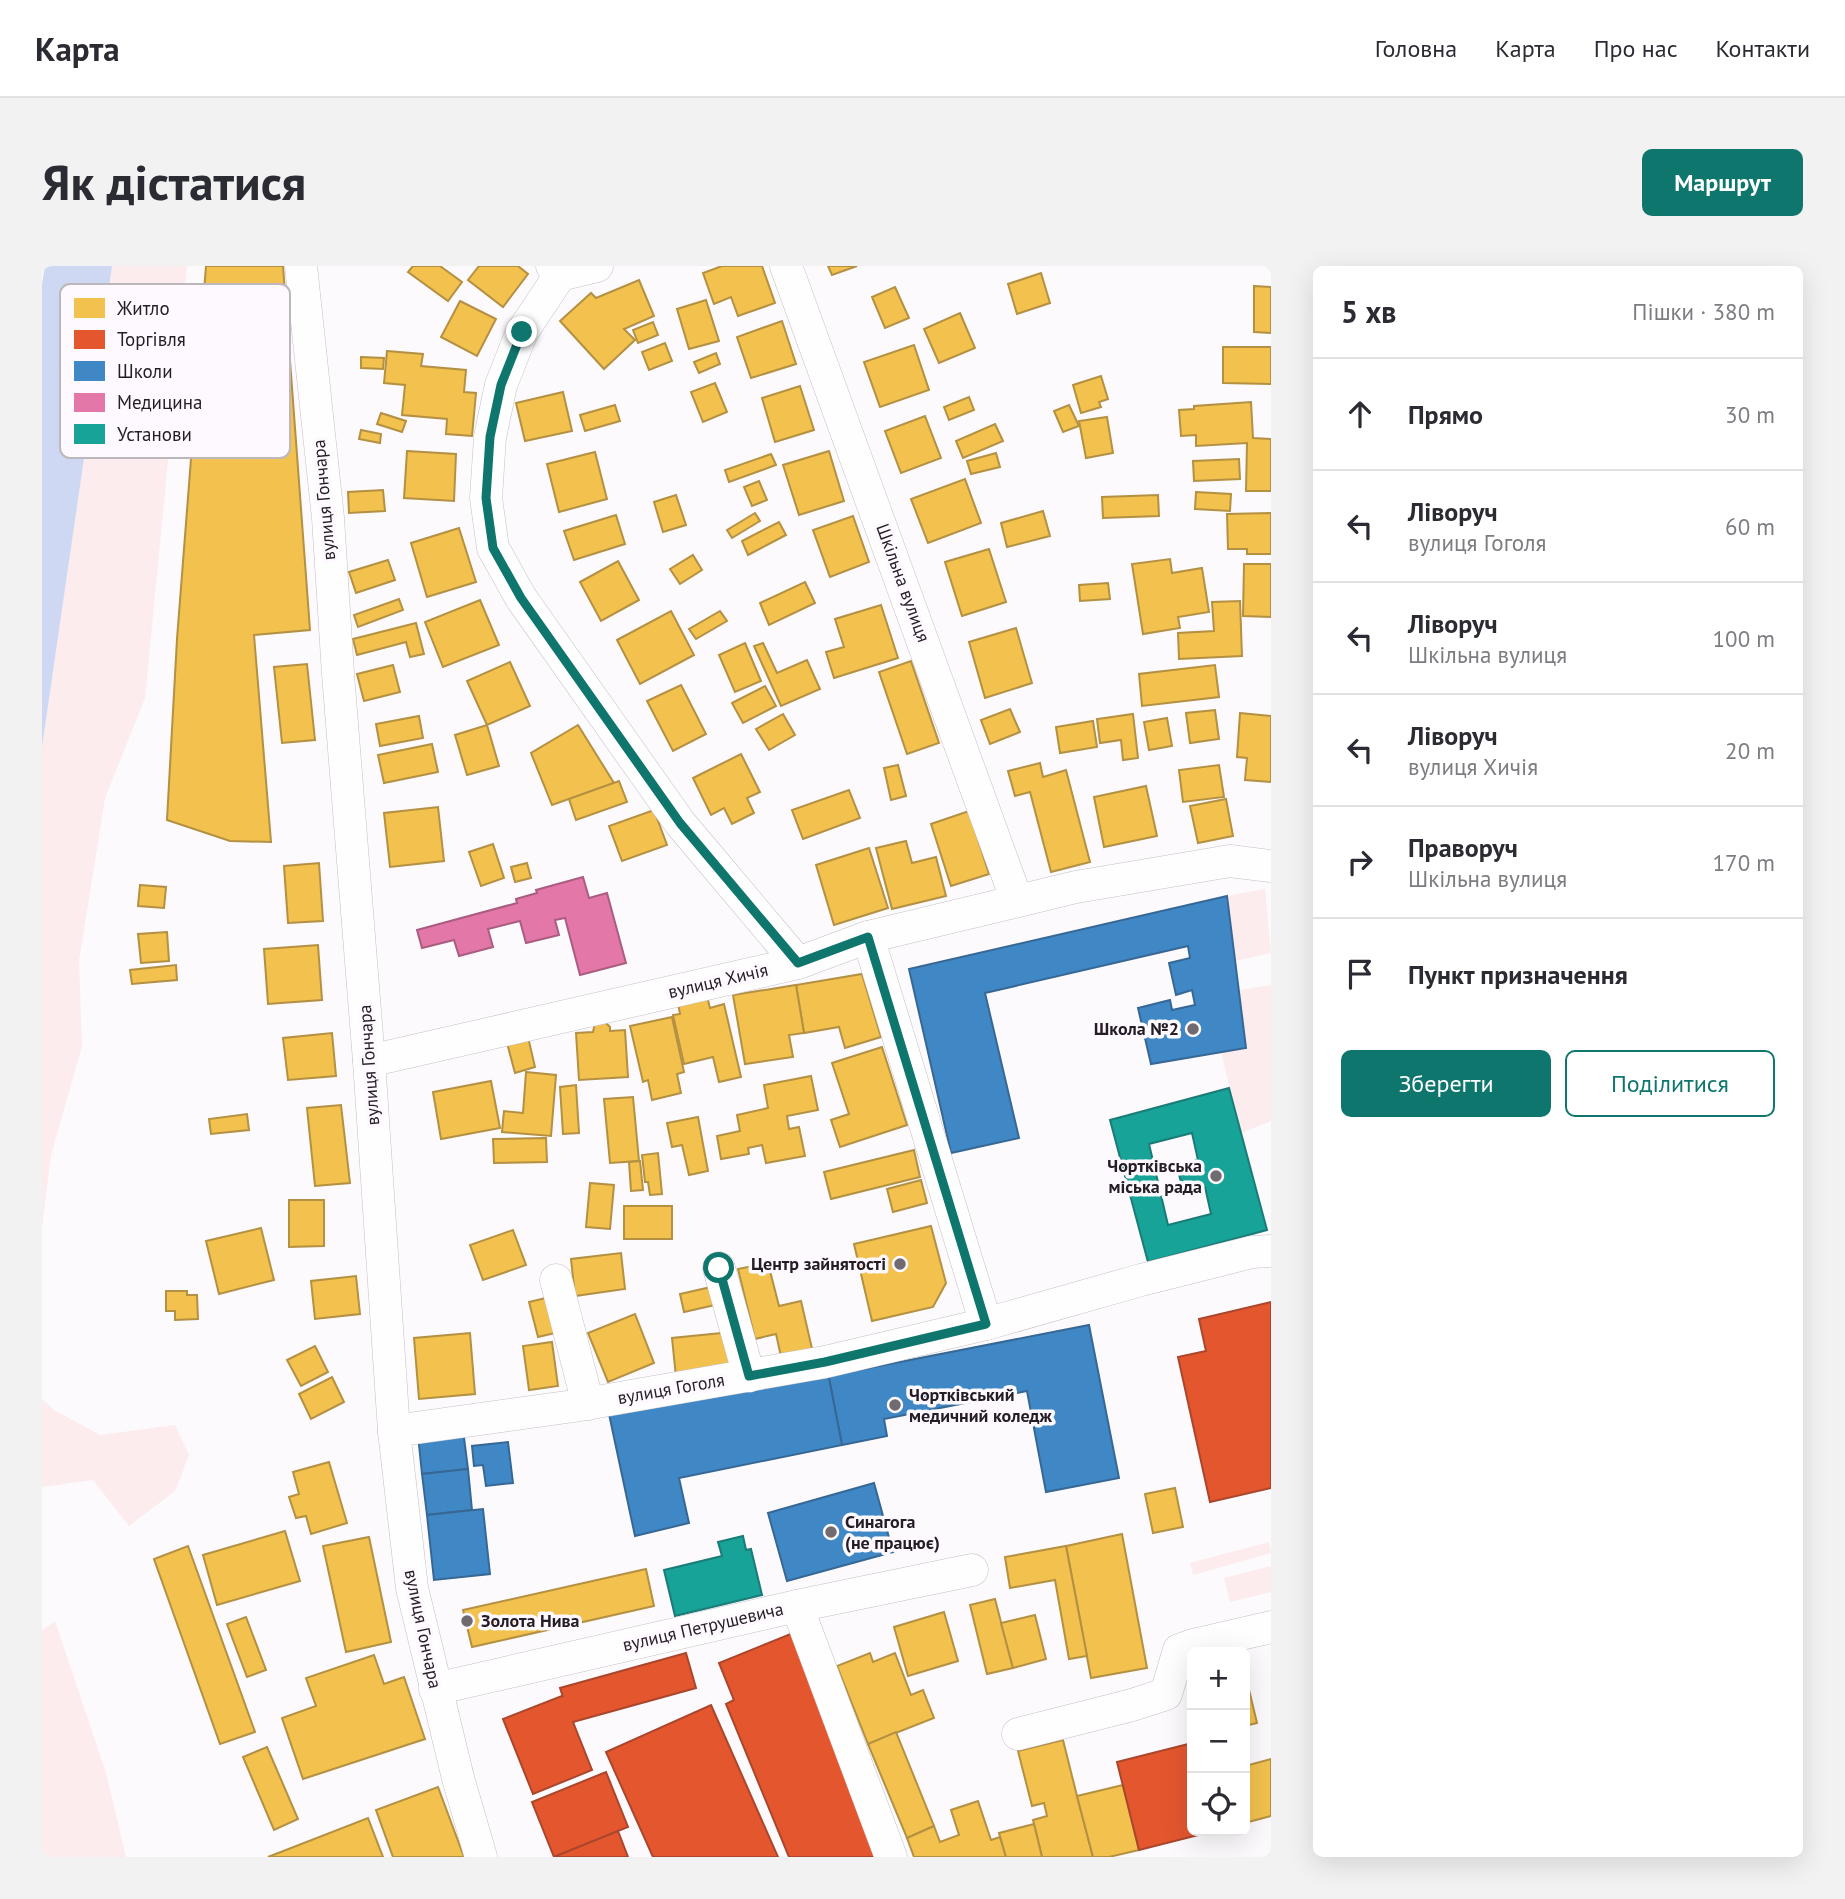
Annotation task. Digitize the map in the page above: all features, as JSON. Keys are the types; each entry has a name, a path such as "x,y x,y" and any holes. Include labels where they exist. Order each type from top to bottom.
{"street":[{"name":"вулиця Гончара","path":"300,266 328,518 394,1431 412,1588 435,1689 481,1857"},
{"path":"597,266 556,270 522,332 501,385 490,437 486,498 493,548 521,598 680,823 798,963"},
{"name":"Шкільна вулиця","path":"786,266 1017,901"},
{"name":"вулиця Хичія","path":"369,1060 798,963 868,937 1076,887 1230,861 1271,866"},
{"path":"868,937 986,1324"},
{"name":"вулиця Гоголя","path":"394,1431 588,1404 825,1362 986,1324 1252,1252 1271,1251"},
{"path":"719,1268 749,1376"},
{"path":"556,1280 588,1404"},
{"name":"вулиця Петрушевича","path":"435,1689 797,1606 972,1570"},
{"path":"797,1606 891,1857"},
{"path":"1018,1734 1132,1706 1166,1694 1179,1650 1271,1627"}],"shaded area":[{"path":"112,266 187,266 185,284 109,284"},
{"path":"84,458 168,458 145,698 105,798 79,961 82,1046 51,1155 42,1228 42,747"},
{"path":"1265,889 1271,953 1235,961 1227,896"},
{"path":"1271,985 1271,1121 1241,1133 1221,1052 1246,1048 1239,990"},
{"path":"42,1399 54,1410 100,1435 175,1425 189,1455 175,1491 129,1526 93,1480 42,1487"},
{"path":"1269,1542 1271,1553 1193,1575 1190,1563"},
{"path":"1271,1566 1271,1592 1230,1602 1224,1578"},
{"path":"55,1621 106,1773 126,1857 42,1857 42,1630"}],"water":[{"path":"45,266 112,266 109,284 60,284 60,458 84,458 42,747 42,284"}],"building: Житло":[{"path":"206,266 283,266 284,284 205,284"},
{"path":"413,266 440,266 462,282 448,301 408,272"},
{"path":"479,266 518,266 528,274 503,307 468,280"},
{"path":"722,266 762,266 775,303 738,316 731,297 714,304 703,273"},
{"path":"828,266 857,266 832,275"},
{"path":"1041,273 1050,303 1017,314 1008,284"},
{"path":"639,280 654,316 624,329 635,340 604,369 560,321 591,293 596,298"},
{"path":"1254,286 1271,287 1271,333 1254,332"},
{"path":"895,287 909,318 885,328 872,297"},
{"path":"706,300 719,341 689,349 677,309"},
{"path":"460,301 496,319 477,356 441,337"},
{"path":"960,313 975,348 939,363 924,329"},
{"path":"782,321 796,364 751,378 737,337"},
{"path":"653,322 658,335 638,343 633,330"},
{"path":"665,343 672,361 649,370 642,352"},
{"path":"914,345 929,390 880,407 864,362"},
{"path":"1223,347 1271,347 1271,384 1223,383"},
{"path":"387,351 423,354 421,366 466,370 464,392 476,393 472,436 446,434 447,419 402,415 405,385 384,383"},
{"path":"716,353 720,364 699,373 694,362"},
{"path":"361,357 384,358 383,369 361,368"},
{"path":"290,360 310,630 254,635 271,842 230,841 167,820 191,458 290,458"},
{"path":"1101,376 1108,399 1099,402 1101,407 1081,413 1073,385"},
{"path":"715,383 727,412 703,422 691,392"},
{"path":"800,386 814,430 775,442 762,398"},
{"path":"563,392 572,431 525,441 516,403"},
{"path":"969,397 974,410 949,420 944,407"},
{"path":"1251,402 1253,438 1271,439 1271,491 1246,491 1247,443 1196,446 1196,435 1181,436 1179,410 1194,409 1194,406"},
{"path":"615,405 620,421 585,431 580,415"},
{"path":"1069,405 1079,426 1063,432 1054,411"},
{"path":"381,413 406,421 402,432 377,424"},
{"path":"925,416 941,458 901,473 885,431"},
{"path":"1107,417 1113,453 1086,458 1079,421"},
{"path":"995,424 1003,441 963,458 956,441"},
{"path":"361,430 381,434 380,443 359,439"},
{"path":"407,451 456,454 454,501 404,498"},
{"path":"829,451 844,501 799,515 783,465"},
{"path":"595,452 607,499 559,512 547,464"},
{"path":"996,453 1000,467 971,474 967,461"},
{"path":"771,454 776,465 729,482 725,470"},
{"path":"1239,459 1240,479 1194,481 1193,461"},
{"path":"965,479 981,523 928,543 911,499"},
{"path":"759,481 767,500 752,506 744,487"},
{"path":"383,490 385,511 349,513 348,492"},
{"path":"1196,492 1231,494 1230,511 1195,509"},
{"path":"676,495 686,525 663,532 654,502"},
{"path":"1158,495 1159,516 1103,518 1102,497"},
{"path":"1043,511 1050,536 1007,547 1001,523"},
{"path":"755,513 760,521 732,538 727,530"},
{"path":"1271,513 1271,554 1247,554 1247,549 1228,549 1227,514"},
{"path":"616,515 625,544 574,560 564,531"},
{"path":"853,516 869,562 830,577 813,530"},
{"path":"779,522 786,535 748,555 742,541"},
{"path":"459,528 476,582 427,597 411,543"},
{"path":"989,549 1006,602 962,616 945,562"},
{"path":"693,555 702,570 680,584 670,569"},
{"path":"1170,559 1172,573 1202,568 1209,612 1178,617 1180,628 1143,634 1132,564"},
{"path":"388,560 395,580 356,593 349,572"},
{"path":"618,561 639,600 601,621 580,582"},
{"path":"1244,564 1271,564 1271,617 1243,616"},
{"path":"805,582 815,603 769,625 760,603"},
{"path":"1108,583 1110,599 1080,601 1079,585"},
{"path":"399,599 403,610 358,627 354,615"},
{"path":"480,600 499,645 443,667 425,622"},
{"path":"1240,601 1242,656 1179,659 1178,633 1214,631 1212,602"},
{"path":"881,605 898,658 834,678 826,652 844,647 835,619"},
{"path":"671,611 694,655 640,684 617,640"},
{"path":"720,611 727,621 696,639 689,629"},
{"path":"416,623 424,654 410,657 406,642 357,655 353,639"},
{"path":"1016,628 1032,683 985,698 969,642"},
{"path":"745,643 761,681 735,692 719,655"},
{"path":"763,643 777,673 807,660 820,689 781,706 754,646"},
{"path":"911,661 939,743 907,754 879,672"},
{"path":"510,662 530,706 487,725 467,681"},
{"path":"307,664 315,740 282,743 274,667"},
{"path":"393,665 400,692 364,701 357,674"},
{"path":"1215,665 1219,697 1142,706 1139,674"},
{"path":"681,685 706,734 673,751 647,701"},
{"path":"765,686 776,706 743,723 732,703"},
{"path":"1010,709 1020,732 990,744 981,720"},
{"path":"1215,710 1219,739 1190,743 1186,713"},
{"path":"1240,713 1271,716 1271,782 1245,780 1247,758 1237,757"},
{"path":"783,714 795,735 769,750 756,729"},
{"path":"1133,714 1138,758 1123,760 1121,740 1100,743 1097,719"},
{"path":"419,716 423,738 380,746 376,724"},
{"path":"1167,718 1172,746 1149,750 1144,722"},
{"path":"1093,721 1097,747 1060,753 1056,727"},
{"path":"487,725 499,766 467,775 455,735"},
{"path":"578,725 614,783 552,805 531,753"},
{"path":"432,744 438,772 384,783 378,755"},
{"path":"741,754 760,792 747,798 754,813 732,824 724,808 711,815 693,778"},
{"path":"1040,763 1043,777 1066,770 1090,862 1051,872 1030,792 1015,796 1008,771"},
{"path":"898,765 906,796 891,800 884,768"},
{"path":"1219,765 1224,797 1183,802 1179,770"},
{"path":"619,781 627,802 576,820 569,799"},
{"path":"1146,786 1157,836 1104,847 1094,797"},
{"path":"849,790 860,818 803,839 792,810"},
{"path":"1226,799 1233,836 1198,843 1190,806"},
{"path":"438,807 444,861 390,867 384,813"},
{"path":"654,810 667,845 622,861 609,826"},
{"path":"969,811 989,874 951,886 931,824"},
{"path":"906,841 912,863 936,857 946,896 892,909 876,848"},
{"path":"493,844 504,878 481,886 469,852"},
{"path":"869,848 888,908 834,925 816,865"},
{"path":"319,863 323,921 288,923 284,866"},
{"path":"527,863 531,878 515,882 511,867"},
{"path":"140,885 166,887 164,908 138,906"},
{"path":"167,932 169,961 141,963 138,934"},
{"path":"318,945 322,1000 268,1004 264,949"},
{"path":"176,965 177,980 132,984 130,970"},
{"path":"862,974 881,1037 845,1048 839,1027 804,1033 796,985"},
{"path":"796,985 804,1033 789,1035 793,1057 745,1064 733,995"},
{"path":"707,996 710,1008 724,1004 741,1077 719,1082 713,1057 684,1064 673,1015 680,1014 678,1003"},
{"path":"672,1017 684,1072 677,1074 681,1093 652,1100 648,1080 643,1082 630,1026"},
{"path":"604,1021 610,1031 625,1030 628,1077 579,1080 576,1033 593,1032 595,1023"},
{"path":"332,1033 336,1076 288,1080 283,1038"},
{"path":"528,1037 535,1067 515,1073 507,1043"},
{"path":"882,1047 907,1125 840,1147 831,1120 849,1114 832,1063"},
{"path":"526,1072 556,1075 551,1136 502,1132 504,1111 523,1113"},
{"path":"811,1076 818,1110 787,1116 789,1129 799,1127 805,1156 766,1163 762,1145 748,1148 749,1154 721,1159 717,1136 740,1131 737,1115 768,1108 764,1085"},
{"path":"491,1081 500,1128 441,1139 433,1092"},
{"path":"576,1085 579,1133 563,1134 560,1087"},
{"path":"633,1097 639,1161 610,1163 604,1099"},
{"path":"341,1105 350,1183 315,1186 307,1108"},
{"path":"247,1114 249,1130 211,1134 209,1119"},
{"path":"698,1117 708,1171 689,1175 682,1145 672,1147 667,1123"},
{"path":"546,1138 547,1162 494,1163 493,1139"},
{"path":"914,1150 920,1177 831,1199 824,1172"},
{"path":"658,1153 662,1194 650,1195 648,1182 645,1182 642,1155"},
{"path":"640,1161 643,1190 631,1191 629,1162"},
{"path":"921,1180 927,1203 893,1212 887,1189"},
{"path":"590,1183 614,1185 610,1229 586,1227"},
{"path":"289,1200 324,1200 324,1246 289,1247"},
{"path":"624,1206 672,1206 672,1239 624,1239"},
{"name":"Центр зайнятості","path":"931,1226 946,1283 933,1307 872,1321 854,1244"},
{"path":"261,1228 274,1280 219,1294 206,1241"},
{"path":"513,1230 526,1265 483,1280 470,1245"},
{"path":"621,1253 625,1289 575,1296 571,1259"},
{"path":"768,1263 779,1306 801,1301 813,1353 782,1361 776,1334 755,1339 738,1269"},
{"path":"356,1276 360,1314 315,1319 311,1281"},
{"path":"711,1287 715,1305 684,1312 680,1294"},
{"path":"166,1291 187,1291 187,1295 197,1295 198,1319 175,1320 175,1311 166,1311"},
{"path":"546,1298 555,1333 538,1337 529,1302"},
{"path":"635,1314 654,1363 608,1382 588,1333"},
{"path":"731,1332 735,1370 676,1377 672,1338"},
{"path":"470,1333 475,1394 419,1399 414,1338"},
{"path":"552,1342 558,1386 529,1390 523,1346"},
{"path":"315,1346 328,1372 301,1386 287,1360"},
{"path":"332,1377 344,1402 311,1419 299,1394"},
{"path":"329,1462 347,1523 311,1534 306,1516 296,1518 289,1497 299,1494 293,1472"},
{"path":"1175,1488 1183,1527 1153,1533 1145,1494"},
{"path":"285,1531 300,1581 217,1605 203,1555"},
{"path":"1122,1534 1147,1668 1091,1678 1066,1546"},
{"path":"369,1537 391,1642 346,1652 323,1546"},
{"path":"188,1546 255,1732 220,1744 154,1559"},
{"path":"1066,1546 1087,1656 1069,1659 1055,1580 1010,1588 1005,1557"},
{"path":"646,1569 654,1606 472,1647 463,1610"},
{"path":"995,1599 1013,1668 987,1674 970,1605"},
{"path":"944,1612 958,1661 908,1676 894,1627"},
{"path":"1035,1615 1046,1659 1013,1668 1001,1623"},
{"path":"246,1617 266,1670 247,1677 227,1624"},
{"path":"870,1653 873,1662 895,1653 911,1695 923,1690 934,1718 868,1744 837,1666"},
{"path":"374,1655 384,1684 404,1677 425,1739 303,1779 282,1718 316,1706 306,1678"},
{"path":"1250,1694 1257,1723 1250,1725"},
{"path":"896,1732 934,1826 907,1838 868,1744"},
{"path":"1063,1740 1093,1857 1042,1857 1033,1820 1047,1816 1044,1803 1032,1806 1018,1751"},
{"path":"267,1747 298,1819 274,1830 243,1757"},
{"path":"1271,1759 1271,1816 1250,1822 1250,1773 1250,1765"},
{"path":"1123,1785 1139,1850 1109,1857 1093,1857 1077,1796"},
{"path":"438,1787 464,1857 393,1857 376,1810"},
{"path":"978,1801 991,1840 1000,1837 1006,1857 914,1857 907,1838 934,1826 940,1842 959,1835 951,1810"},
{"path":"368,1818 383,1857 268,1857"},
{"path":"1034,1824 1042,1857 1006,1857 999,1833"}],"building: Торгівля":[{"path":"1271,1302 1271,1488 1210,1502 1178,1357 1206,1351 1199,1319"},
{"path":"793,1633 883,1857 789,1857 726,1704 734,1700 719,1663"},
{"path":"686,1653 696,1688 573,1722 592,1770 533,1794 503,1719 563,1697 560,1688"},
{"path":"711,1705 778,1857 653,1857 606,1752"},
{"path":"1187,1744 1187,1836 1194,1836 1139,1850 1117,1762"},
{"path":"606,1772 628,1827 554,1857 532,1802"},
{"path":"618,1831 628,1857 554,1857"}],"building: Школи":[{"name":"Школа №2","path":"1227,896 1246,1048 1151,1064 1138,1008 1170,1000 1172,1010 1195,1005 1192,990 1176,995 1169,963 1190,958 1188,946 985,993 1019,1138 951,1153 909,969"},
{"name":"Чортківський медичний коледж","path":"1089,1325 1119,1478 1046,1492 1027,1391 884,1419 887,1436 842,1445 828,1373 864,1369"},
{"path":"828,1373 842,1445 679,1478 689,1523 635,1536 609,1414"},
{"path":"463,1430 468,1469 422,1474 418,1435"},
{"path":"508,1442 513,1483 486,1486 483,1465 474,1466 472,1446"},
{"path":"468,1469 472,1510 427,1515 422,1474"},
{"name":"Синагога (не працює)","path":"874,1483 893,1552 787,1581 768,1513"},
{"path":"483,1509 490,1574 434,1580 427,1515"}],"building: Медицина":[{"path":"583,877 589,898 607,893 626,963 580,975 565,918 555,920 559,935 526,943 520,921 488,929 493,947 459,956 454,940 422,948 417,930 517,903 516,899 537,893 536,890"}],"building: Установи":[{"name":"Чортківська міська рада","path":"1229,1088 1267,1230 1148,1262 1110,1120","holes":["1192,1133 1198,1160 1177,1165 1183,1192 1205,1187 1211,1214 1168,1225 1149,1144"]},
{"path":"743,1536 746,1550 751,1549 762,1595 675,1616 664,1570 722,1556 718,1542"}],"place":[{"name":"Школа №2","path":"1193,1029"},
{"name":"Чортківська міська рада","path":"1216,1176"},
{"name":"Центр зайнятості","path":"900,1264"},
{"name":"Чортківський медичний коледж","path":"895,1405"},
{"name":"Синагога (не працює)","path":"831,1532"},
{"name":"Золота Нива","path":"467,1621"}],"route":[{"path":"522,332 501,385 490,437 486,498 493,548 521,598 680,823 798,963 868,937 986,1324 825,1362 749,1376 719,1268"}]}
